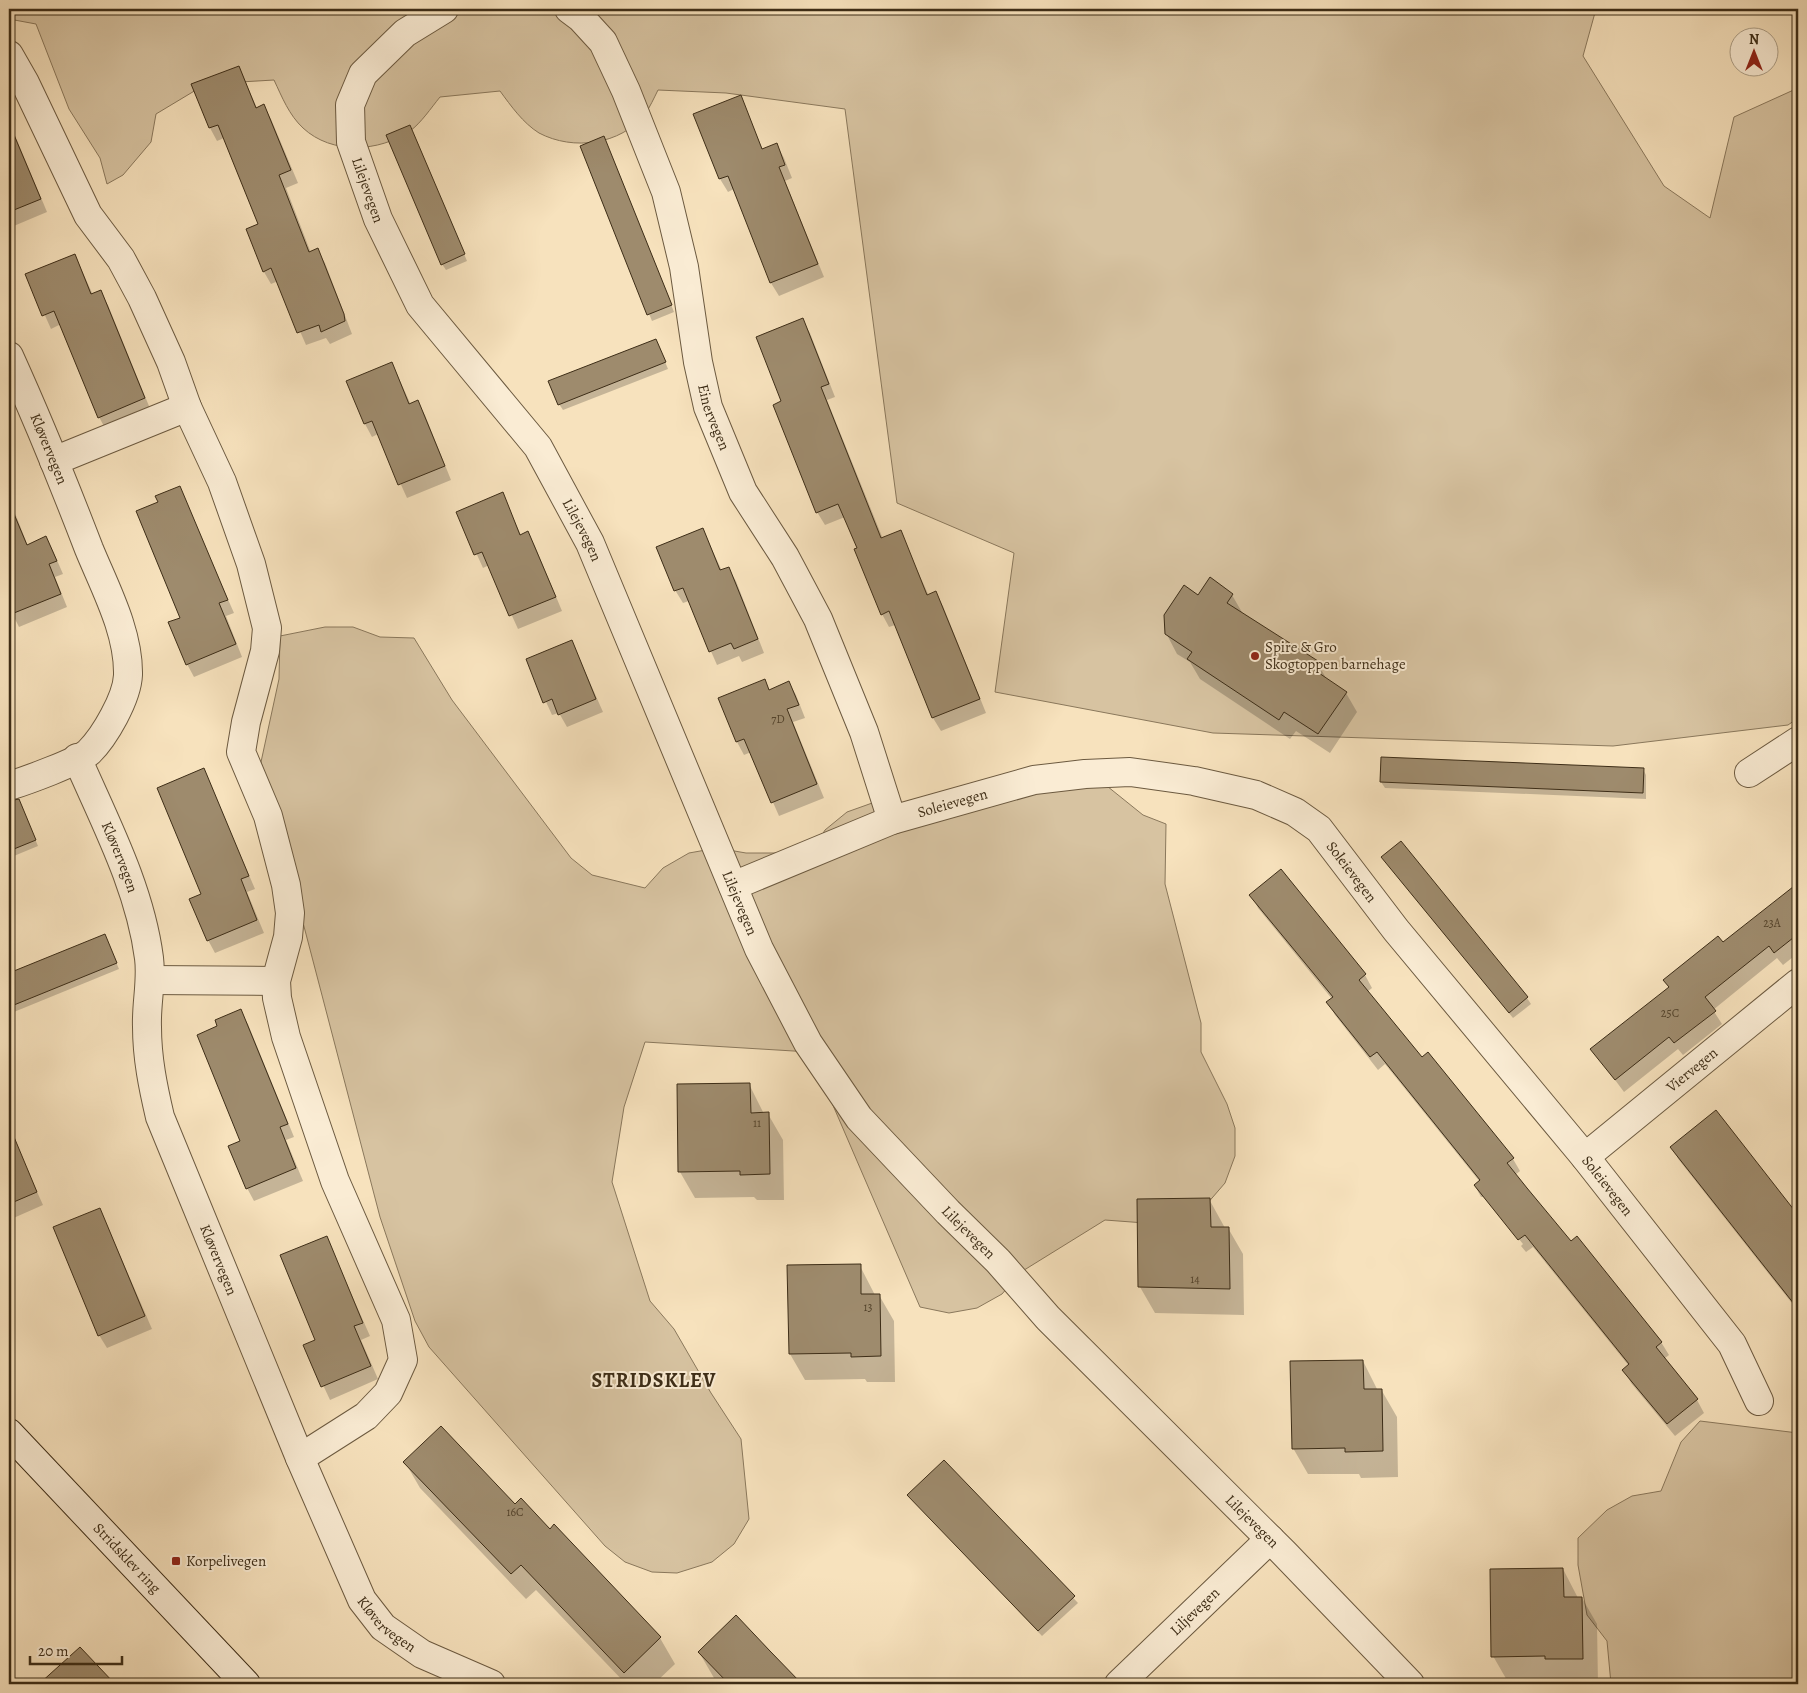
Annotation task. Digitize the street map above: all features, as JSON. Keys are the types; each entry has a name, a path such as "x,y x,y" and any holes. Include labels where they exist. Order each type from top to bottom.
{"street":[{"name":"Lilejevegen","path":"444,9 405,34 362,74 350,105 351,142 378,219 420,305 538,447 590,543 759,949 808,1043 859,1118 948,1212 998,1261 1048,1318 1270,1539 1410,1684"},
{"name":"Einervegen","path":"569,9 581,18 603,42 626,91 666,192 684,266 698,362 708,407 743,492 785,557 818,620 864,732 892,820"},
{"path":"9,55 25,83 88,215 121,259 142,298 171,362 187,407 225,491 251,564 267,628 265,651 246,722 241,752 268,816 286,885 290,913 288,937 276,981 277,998 286,1037 335,1181 396,1320 402,1360 388,1394 366,1416 300,1458"},
{"name":"Kløvervegen","path":"9,356 54,461 124,640 128,676 116,714 88,753 11,781"},
{"path":"54,461 187,407"},
{"path":"1749,773 1798,740"},
{"name":"Kløvervegen","path":"77,758 127,876 141,918 149,961 150,980 146,1026 149,1070 160,1117 300,1458 362,1600 383,1627 422,1654 491,1684"},
{"name":"Soleievegen","path":"733,886 892,820 1034,780 1085,774 1130,772 1194,781 1256,795 1295,812 1320,830 1396,930 1585,1157 1732,1344 1759,1401"},
{"path":"150,980 276,981"},
{"name":"Viervegen","path":"1585,1157 1798,983"},
{"name":"Stridsklev ring","path":"9,1434 246,1684"},
{"name":"Liljevegen","path":"1120,1684 1270,1539"}],"shaded area":[{"path":"9,9 1596,9 1583,56 1664,186 1710,218 1734,117 1798,88 1798,718 1788,725 1613,746 1213,733 995,692 1014,553 897,503 845,109 726,93 658,90 645,114 623,133 596,142 581,143 552,139 539,133 523,119 500,91 440,97 422,120 410,131 384,143 356,147 328,143 315,137 303,128 290,112 274,80 206,84 156,114 151,142 123,175 107,184 100,158 69,109 36,24 9,19"},
{"path":"325,627 353,627 380,637 414,638 452,700 571,858 592,875 645,888 663,868 689,853 717,848 746,853 811,853 825,830 847,812 875,802 911,803 1097,778 1143,815 1166,824 1165,884 1201,1023 1201,1052 1227,1104 1235,1128 1235,1156 1225,1183 1206,1205 1145,1223 1105,1220 1021,1272 1002,1294 977,1308 949,1313 920,1307 810,1052 645,1042 624,1107 612,1182 650,1301 674,1329 711,1393 741,1439 749,1519 734,1544 712,1562 677,1573 652,1572 625,1562 605,1546 429,1347 415,1321 380,1217 261,762 279,679 280,636"},
{"path":"1700,1421 1798,1433 1798,1684 1611,1684 1607,1641 1587,1615 1578,1565 1578,1538 1607,1510 1632,1496 1661,1491 1681,1442"}],"building":[{"path":"239,66 256,108 264,104 291,170 279,175 309,252 318,248 344,314 345,321 321,332 319,325 297,333 271,268 263,272 246,229 258,224 218,125 209,128 191,84"},
{"path":"741,95 762,149 777,143 785,165 779,167 818,264 770,283 728,176 719,179 693,114"},
{"path":"9,123 41,199 9,212"},
{"path":"410,125 465,254 441,265 386,135"},
{"path":"604,136 672,305 647,315 580,146"},
{"path":"75,254 91,294 101,290 145,398 98,418 54,311 42,316 25,274"},
{"path":"803,318 829,384 821,387 881,538 901,530 927,595 936,591 980,699 932,718 889,611 881,615 854,549 857,548 838,504 816,513 773,405 781,401 756,337"},
{"path":"656,339 666,362 558,405 548,381"},
{"path":"392,362 409,404 418,400 445,466 398,485 372,421 364,424 346,381"},
{"path":"180,486 228,600 219,603 236,644 186,665 168,622 180,618 136,511 158,502 155,496"},
{"path":"503,492 520,535 528,531 556,597 509,616 482,552 474,555 456,512"},
{"path":"9,502 27,545 46,536 57,561 49,564 61,594 9,615"},
{"path":"703,528 720,570 729,567 758,639 734,649 731,643 709,652 683,588 674,591 656,547"},
{"path":"1210,577 1233,594 1227,603 1318,661 1313,669 1347,692 1318,734 1284,712 1279,720 1187,659 1192,652 1165,634 1164,615 1184,585 1198,595"},
{"path":"572,640 596,699 558,715 552,699 543,703 526,659"},
{"path":"765,679 769,690 789,681 799,705 787,709 817,784 771,803 744,739 736,742 718,698"},
{"path":"1381,757 1644,768 1643,793 1380,782"},
{"path":"204,768 249,876 241,879 257,920 207,941 189,899 201,894 157,788"},
{"path":"19,799 36,840 9,851 9,801"},
{"path":"1401,841 1528,997 1509,1013 1381,857"},
{"path":"1281,869 1366,974 1359,980 1422,1057 1428,1052 1514,1158 1507,1163 1527,1188 1571,1241 1577,1236 1662,1342 1656,1347 1698,1399 1667,1424 1622,1370 1629,1364 1525,1235 1518,1240 1474,1185 1480,1180 1377,1052 1370,1057 1326,1002 1333,997 1249,895"},
{"path":"1798,883 1798,934 1774,953 1769,946 1705,997 1716,1011 1674,1043 1669,1037 1615,1080 1590,1049 1669,987 1663,980 1718,936 1723,942"},
{"path":"105,934 117,963 9,1007 9,973"},
{"path":"241,1009 288,1124 280,1127 296,1168 246,1189 228,1146 240,1141 197,1035 217,1026 215,1020"},
{"path":"750,1083 751,1113 769,1112 770,1174 740,1175 740,1171 678,1172 677,1084"},
{"path":"1716,1110 1798,1215 1798,1309 1670,1147"},
{"path":"9,1125 37,1192 9,1204"},
{"path":"1210,1198 1211,1227 1229,1227 1230,1289 1138,1287 1137,1199"},
{"path":"100,1208 145,1316 98,1336 53,1227"},
{"path":"327,1236 363,1323 354,1326 371,1366 321,1387 303,1345 315,1340 280,1255"},
{"path":"861,1264 861,1294 880,1294 881,1356 851,1357 851,1353 789,1354 787,1265"},
{"path":"1363,1360 1364,1389 1382,1389 1383,1451 1345,1452 1345,1448 1292,1449 1290,1361"},
{"path":"441,1426 515,1504 521,1498 550,1529 554,1524 661,1637 624,1673 521,1565 511,1574 403,1462"},
{"path":"944,1460 1075,1596 1038,1631 907,1495"},
{"path":"1563,1568 1564,1597 1582,1597 1583,1659 1545,1659 1545,1656 1491,1657 1490,1569"},
{"path":"736,1615 802,1684 729,1684 698,1652"},
{"path":"80,1647 115,1684 39,1684"}],"place":[{"name":"Spire & Gro Skogtoppen barnehage","path":"1255,656"},
{"name":"Korpelivegen","path":"176,1561"}],"district":[{"name":"STRIDSKLEV","path":"654,1380"}]}
